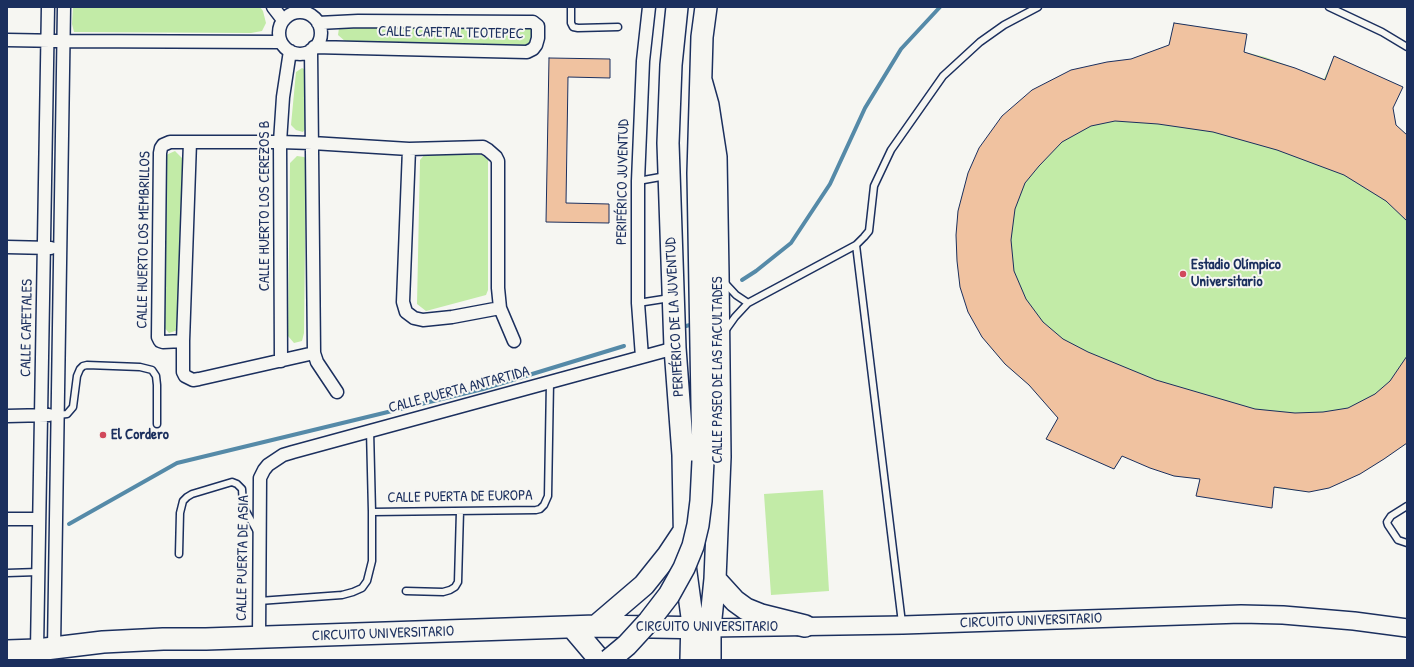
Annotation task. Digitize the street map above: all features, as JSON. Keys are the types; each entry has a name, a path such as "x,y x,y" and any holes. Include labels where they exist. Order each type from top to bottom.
{"highway":[{"name":"PERIFÉRICO DE LA JUVENTUD","path":"678,7 671,65 668,143 673,297 675,348 683,455 685,565 692,617 701,628"},
{"path":"609,660 627,645 649,622 669,595 684,568 693,546 698,526 703,461 698,173 702,37 706,7"},
{"name":"CALLE PASEO DE LAS FACULTADES","path":"691,660 715,579 720,457 718,342 723,289 716,157 708,105 701,80"},
{"path":"596,626 644,585 684,534 697,537 706,536 717,530"},
{"path":"715,579 735,601 746,608 761,615 805,626"},
{"name":"CIRCUITO UNIVERSITARIO","path":"7,651 130,641 596,626 701,628"},
{"path":"572,627 600,660"},
{"name":"CALLE PASEO DE LAS FACULTADES","path":"701,628 710,660"}],"main road":[{"name":"CIRCUITO UNIVERSITARIO","path":"701,628 903,625 1241,614 1283,614 1407,628"}],"street":[{"name":"CALLE CAFETALES","path":"45,649 38,572 48,7"},
{"path":"45,649 58,415 64,7"},
{"path":"273,7 289,13 303,12 316,16 320,36 313,49 312,143 314,353 337,392"},
{"name":"PERIFÉRICO JUVENTUD","path":"642,357 638,303 638,181 643,61 648,7"},
{"path":"289,13 279,30 281,42 290,51 301,53 313,49"},
{"name":"CALLE CAFETAL TEOTEPEC","path":"313,49 527,52 533,49 538,38 538,26 533,22 358,20 316,16"},
{"path":"7,40 281,42"},
{"name":"CALLE HUERTO LOS CEREZOS B","path":"281,361 280,142 283,97 290,51"},
{"name":"CALLE HUERTO LOS MEMBRILLOS","path":"183,341 163,342 158,338 160,148 166,142 312,143 409,150 483,147 492,153 498,161 498,288 500,308"},
{"path":"190,142 183,341 183,372 185,376 193,380 314,353"},
{"path":"409,150 403,302 406,312 414,318 423,320 452,317 500,308 514,342"},
{"path":"7,247 60,248"},
{"name":"CALLE PUERTA ANTARTIDA","path":"260,478 268,464 283,455 370,430 675,348"},
{"path":"7,416 58,415"},
{"name":"CALLE PUERTA DE ASIA","path":"259,638 260,478"},
{"path":"7,519 39,519"}],"lane":[{"path":"570,7 571,23 573,27 618,27"},
{"path":"718,342 735,317 748,303 856,245 869,232 874,186 891,150 943,76 980,42 1004,25 1038,7"},
{"path":"1329,7 1382,32 1407,47"},
{"path":"638,181 670,176"},
{"path":"856,245 903,625"},
{"path":"723,289 748,303"},
{"path":"638,303 673,297"},
{"path":"58,415 67,414 73,407 77,376 80,368 83,366 140,367 152,370 156,376 157,424"},
{"name":"CALLE PUERTA DE EUROPA","path":"372,512 540,509 544,505 548,496 550,382"},
{"path":"259,601 342,595 362,588 367,581 372,561 370,430"},
{"path":"179,554 180,513 183,501 192,494 232,482 237,484 242,489 243,506 260,536"},
{"path":"1407,506 1391,516 1387,522 1388,526 1398,540 1407,543"},
{"path":"406,591 443,592 455,587 458,582 460,511"},
{"path":"7,573 38,572"}],"green space":[{"path":"73,7 260,7 263,11 266,23 262,31 251,33 74,32 72,24"},
{"name":"Estadio Olímpico Universitario","path":"1174,23 1247,34 1244,52 1265,57 1324,79 1334,56 1403,87 1393,108 1396,125 1407,135 1407,443 1360,474 1329,488 1309,492 1174,476 1122,456 1114,469 1046,439 1058,418 1029,385 1005,364 982,337 960,287 956,235 958,211 968,173 1131,59 1169,45"},
{"path":"345,25 530,28 536,34 535,42 527,46 346,42 338,35 339,28"},
{"path":"302,68 306,70 307,126 303,132 296,130 291,125 296,72"},
{"path":"175,151 182,158 182,322 178,330 169,333 162,325 166,155"},
{"path":"426,153 482,155 488,160 488,290 486,295 426,311 417,304 420,160"},
{"path":"297,156 306,158 304,333 302,341 294,343 288,336 290,163"},
{"path":"823,490 829,591 771,595 764,494"}],"building":[{"path":"1174,23 1247,34 1244,52 1295,68 1325,80 1334,56 1403,87 1393,108 1396,125 1407,135 1407,221 1386,201 1344,175 1277,150 1213,132 1158,124 1115,121 1091,126 1062,142 1025,183 1015,209 1011,240 1014,271 1026,299 1043,322 1063,339 1088,352 1156,380 1255,409 1295,413 1323,412 1348,408 1375,394 1390,381 1407,356 1407,443 1360,474 1329,488 1309,492 1274,487 1272,508 1196,496 1200,479 1174,476 1122,456 1114,469 1046,439 1058,418 1029,385 1005,364 982,337 968,312 960,287 956,235 958,211 968,173 979,148 1002,116 1032,90 1071,70 1107,62 1131,59 1169,45"},
{"path":"549,58 610,59 610,78 568,77 566,203 609,204 609,223 546,222"}],"waterway":[{"path":"742,280 756,271 791,243 830,184 865,108 901,49 940,7"},
{"path":"682,327 690,325"},
{"path":"69,524 177,463 483,389 624,346"}],"place":[{"name":"Estadio Olímpico Universitario","path":"1183,274"},
{"name":"El Cordero","path":"103,435"}]}
